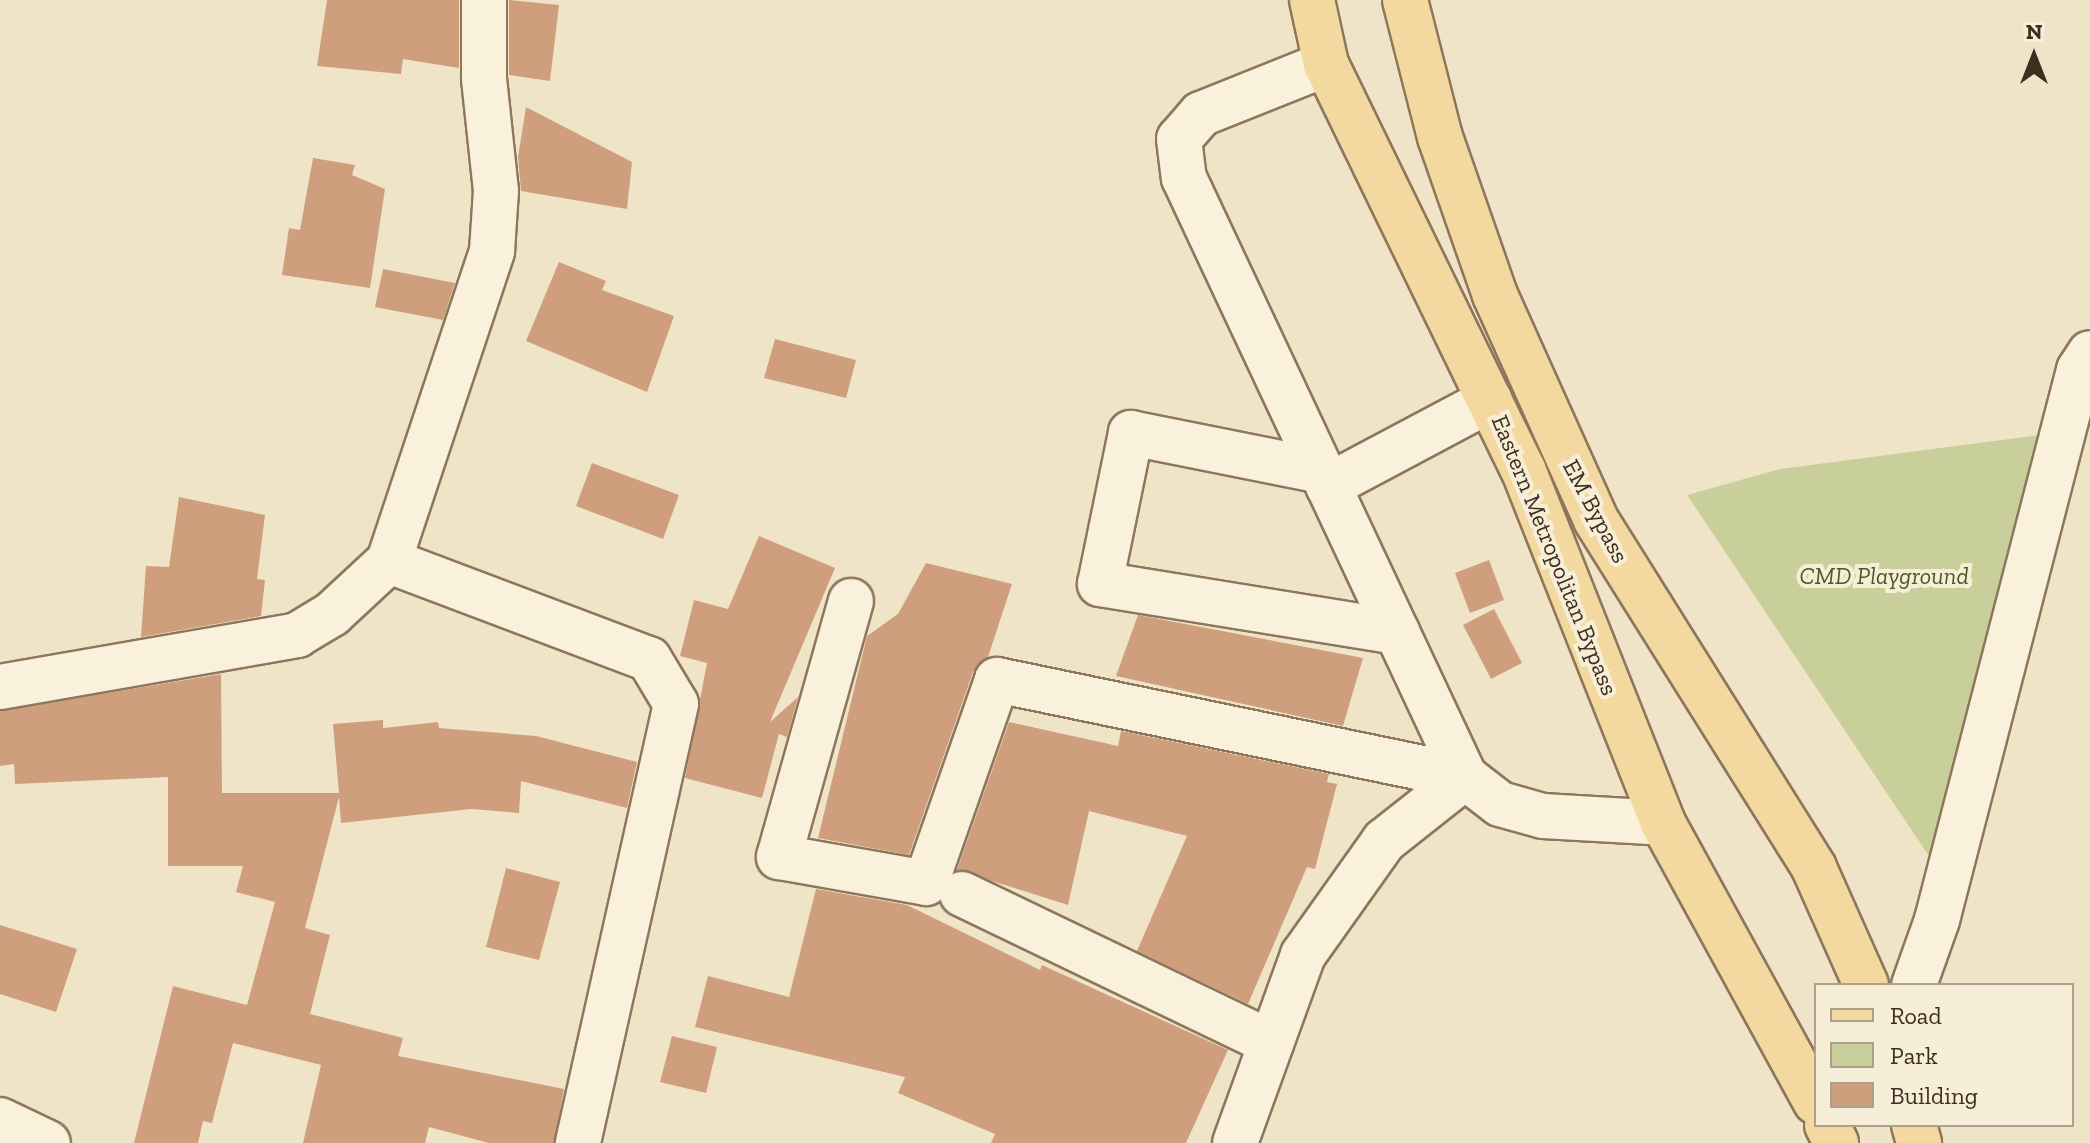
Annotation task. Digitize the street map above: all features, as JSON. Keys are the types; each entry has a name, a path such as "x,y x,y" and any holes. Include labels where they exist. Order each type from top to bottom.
{"main road":[{"name":"Eastern Metropolitan Bypass","path":"1312,0 1326,64 1523,469 1663,823 1814,1098"},
{"name":"EM Bypass","path":"1405,0 1440,137 1495,295 1596,520 1814,868 1865,983"},
{"path":"1523,469 1566,453"}],"street":[{"path":"0,687 297,635 332,614 389,561 492,251 496,191 484,78 484,0"},
{"path":"1326,64 1201,114 1179,139 1184,178 1465,777"},
{"path":"1915,983 1937,920 2079,370 2090,353"},
{"path":"1397,632 1100,584 1131,433 1325,478 1490,400"},
{"path":"389,561 649,659 676,704 578,1143"},
{"path":"851,601 779,857 926,883 997,680 1465,777 1500,804 1543,816 1663,823"},
{"path":"1235,1143 1303,955 1384,841 1465,777"},
{"path":"962,894 1271,1043"},
{"path":"0,1120 48,1143"}],"green space":[{"name":"CMD Playground","path":"2047,434 1929,856 1687,495 1780,469"}],"building":[{"path":"327,0 459,0 459,68 403,59 401,74 317,66"},
{"path":"509,0 559,5 550,81 509,75"},
{"path":"526,107 632,162 627,209 521,191 518,157"},
{"path":"313,158 355,165 352,175 385,189 370,288 282,275 289,228 300,230"},
{"path":"559,262 606,281 602,290 674,316 647,392 526,341"},
{"path":"383,269 455,283 443,320 375,307"},
{"path":"775,339 856,360 846,398 764,378"},
{"path":"592,463 679,495 663,539 576,506"},
{"path":"179,497 265,515 257,579 265,580 261,616 141,637 146,566 169,567"},
{"path":"759,536 835,568 770,722 798,697 787,737 779,734 762,798 685,778 707,663 680,656 694,600 728,609"},
{"path":"1489,560 1504,600 1470,613 1455,573"},
{"path":"926,563 1012,584 988,657 973,672 909,855 818,838 867,636 898,614"},
{"path":"1494,609 1522,663 1491,679 1463,625"},
{"path":"1138,615 1363,658 1343,726 1116,676"},
{"path":"221,674 222,793 339,793 333,724 383,720 383,728 438,722 439,728 536,736 637,762 627,808 521,781 519,813 471,809 341,823 339,797 305,928 330,935 310,1014 403,1038 398,1056 564,1089 554,1143 489,1143 429,1127 425,1143 303,1143 321,1065 233,1043 212,1123 203,1121 198,1143 134,1143 173,986 247,1005 275,902 236,892 243,866 168,866 168,777 15,784 14,764 0,766 0,711"},
{"path":"1009,722 1118,746 1121,731 1329,774 1327,782 1337,784 1315,869 1307,867 1248,1004 1137,951 1187,836 1089,811 1068,905 957,870"},
{"path":"506,868 560,882 539,960 486,947"},
{"path":"816,889 907,905 1040,970 1042,965 1228,1050 1186,1143 991,1143 995,1134 898,1093 905,1077 695,1027 708,976 789,997"},
{"path":"0,925 77,949 56,1012 0,994"},
{"path":"672,1036 717,1047 706,1093 660,1082"}]}
